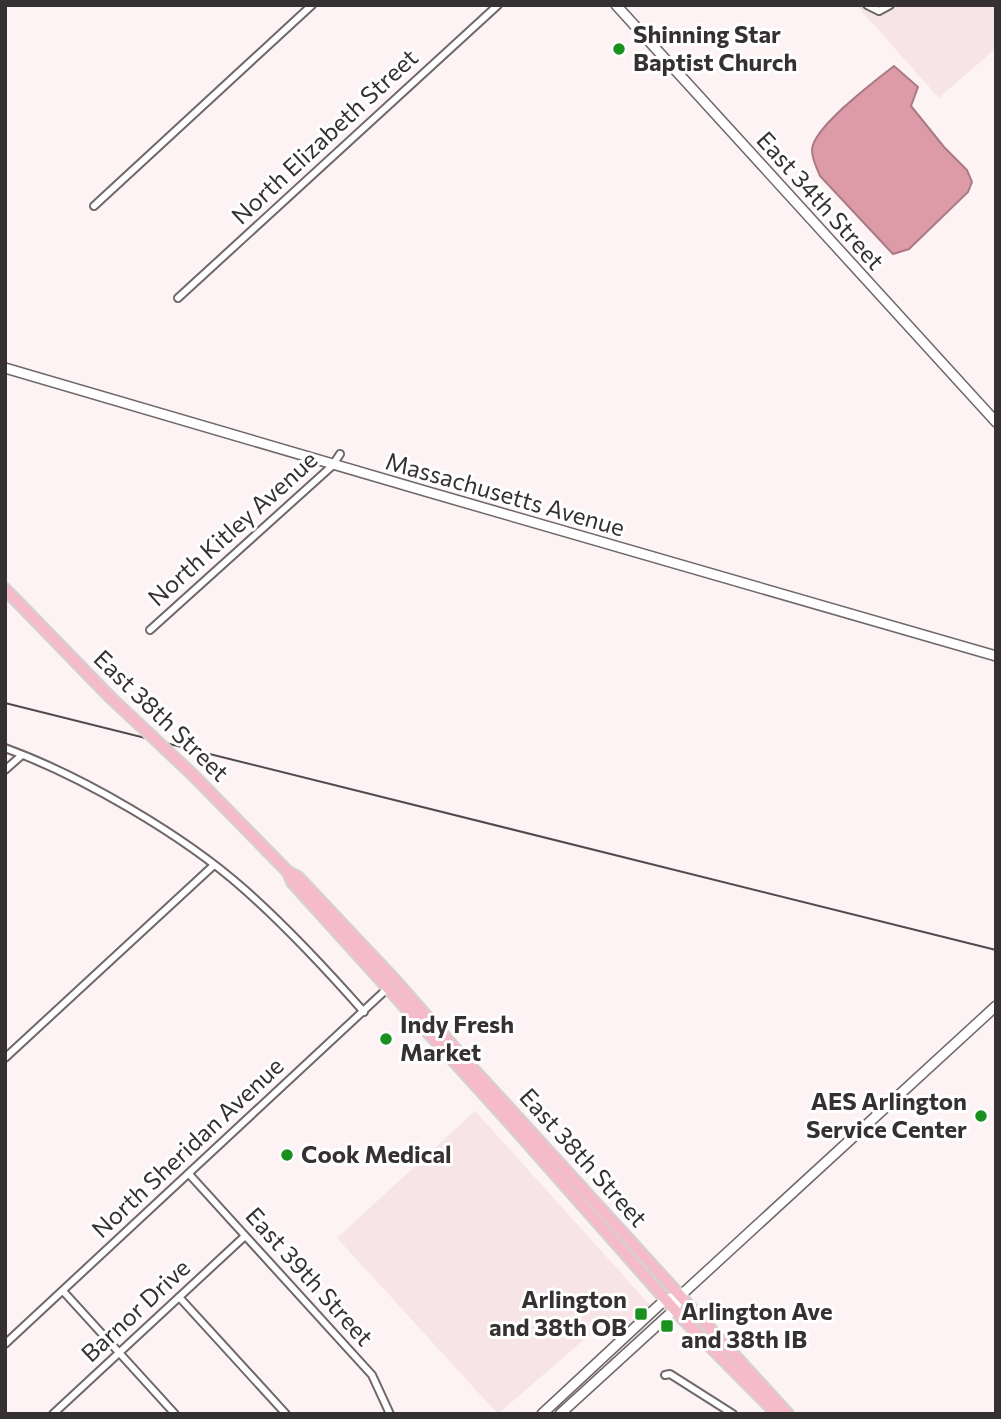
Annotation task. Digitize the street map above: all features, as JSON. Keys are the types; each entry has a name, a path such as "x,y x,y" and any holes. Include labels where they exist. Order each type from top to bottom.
{"main road":[{"name":"East 34th Street","path":"615,5 996,422"},
{"name":"Massachusetts Avenue","path":"5,368 332,466 996,656"},
{"name":"East 38th Street","path":"5,589 110,697 193,775 288,872 298,877 666,1299 777,1414"},
{"name":"East 38th Street","path":"392,984 467,1062 788,1414"},
{"path":"560,1414 675,1309 680,1296 996,1006"},
{"path":"541,1414 666,1299 680,1296"}],"street":[{"path":"94,206 312,5"},
{"name":"North Elizabeth Street","path":"178,298 498,5"},
{"path":"867,5 879,11 890,5"},
{"name":"North Kitley Avenue","path":"150,630 332,466 340,454"},
{"path":"5,748 122,805 214,865 280,922 364,1012"},
{"path":"5,770 22,755"},
{"path":"5,1058 214,865"},
{"name":"North Sheridan Avenue","path":"5,1344 392,984"},
{"name":"East 39th Street","path":"189,1174 372,1375 390,1414"},
{"name":"Barnor Drive","path":"53,1414 246,1236"},
{"path":"63,1291 175,1414"},
{"path":"179,1297 286,1414"},
{"path":"665,1375 670,1374 726,1407 733,1414"},
{"path":"719,1414 726,1407"}],"shaded area":[{"path":"859,5 996,5 996,48 939,98"},
{"path":"894,66 918,87 911,106 944,147 967,170 972,182 968,192 909,249 893,254 820,176 812,150 822,130 833,117"},
{"path":"475,1111 650,1305 612,1340 597,1328 498,1414 337,1238"}],"railway":[{"path":"5,703 996,950"}],"place":[{"name":"Shinning Star Baptist Church","path":"619,49"},
{"name":"Indy Fresh Market","path":"386,1039"},
{"name":"AES Arlington Service Center","path":"981,1116"},
{"name":"Cook Medical","path":"287,1155"},
{"name":"Arlington and 38th OB","path":"641,1314"},
{"name":"Arlington Ave and 38th IB","path":"667,1326"}]}
